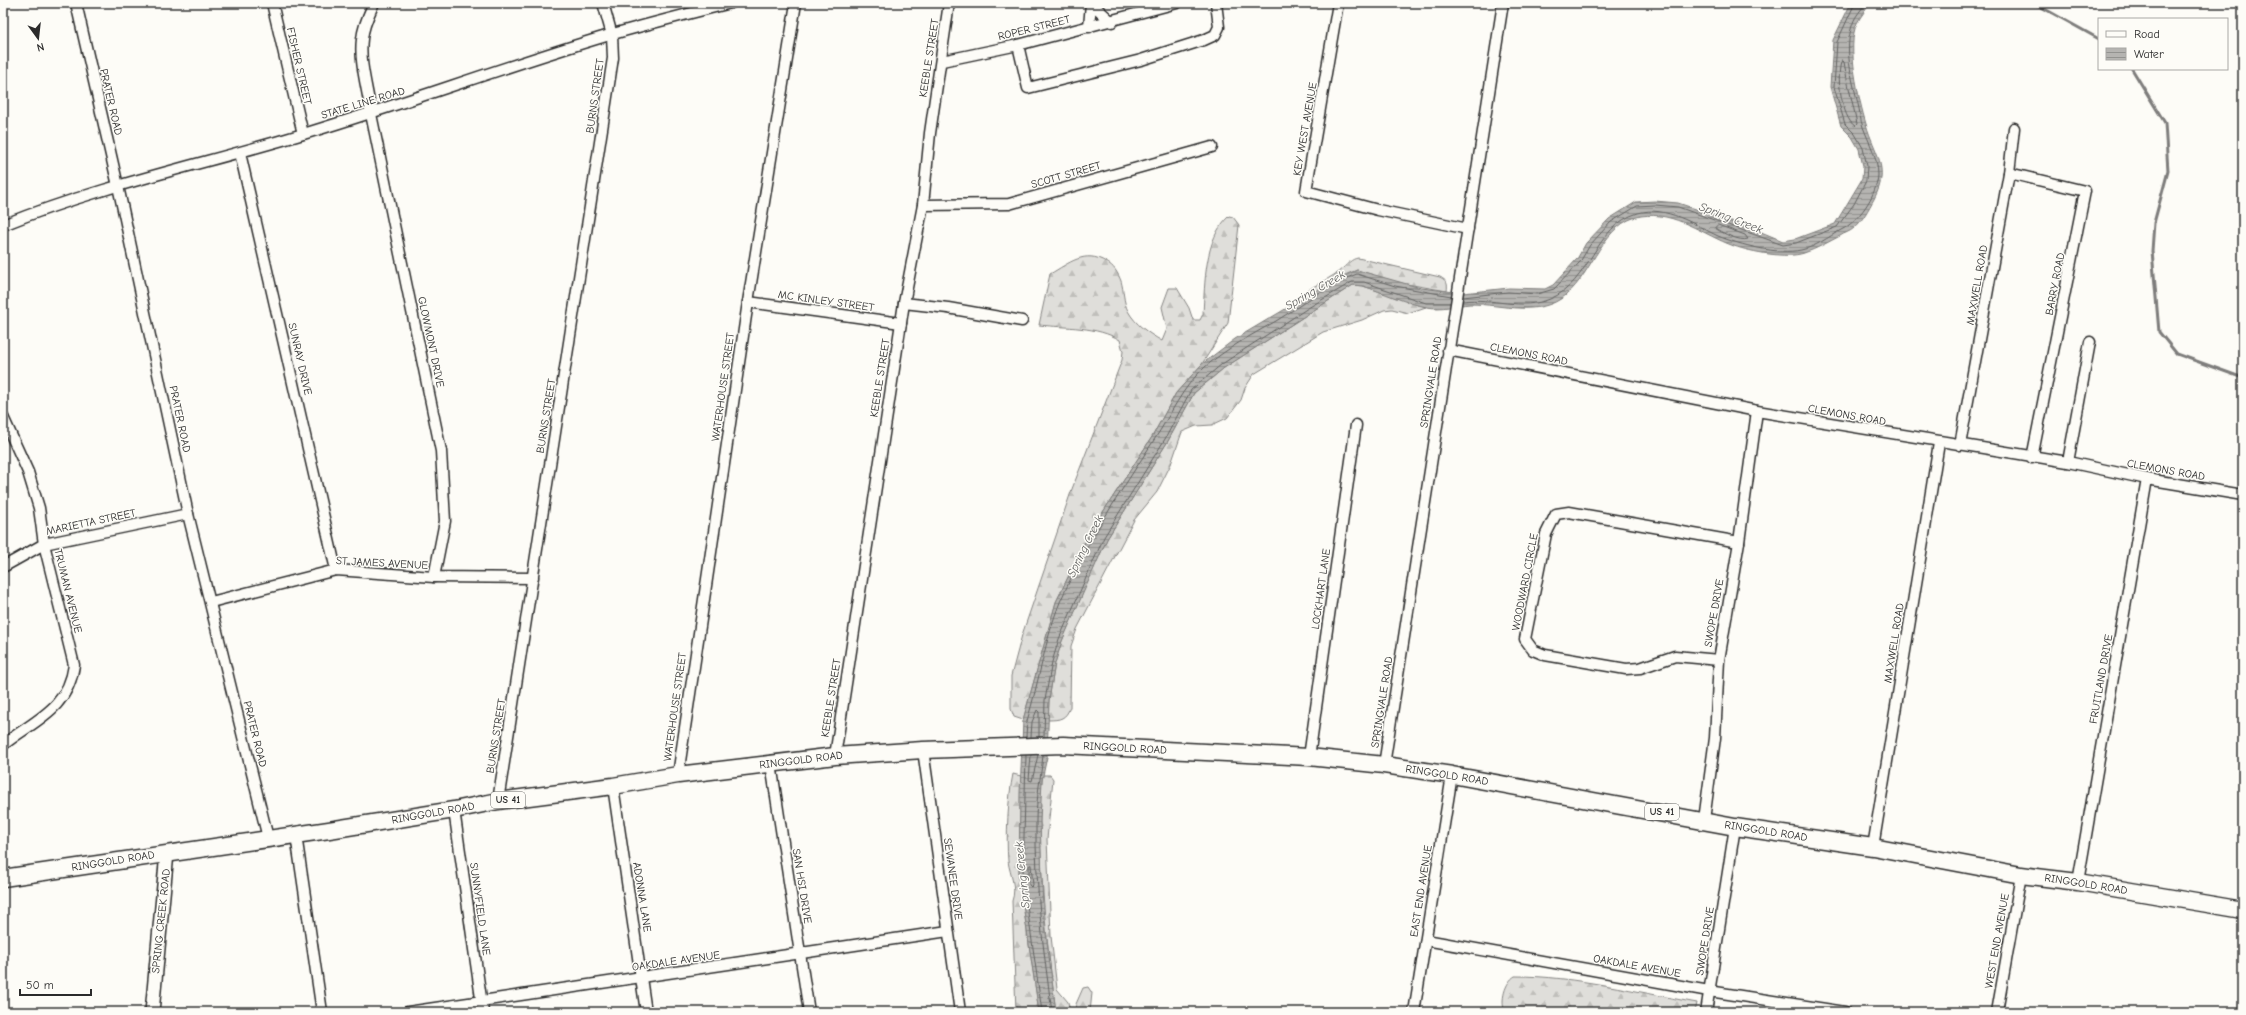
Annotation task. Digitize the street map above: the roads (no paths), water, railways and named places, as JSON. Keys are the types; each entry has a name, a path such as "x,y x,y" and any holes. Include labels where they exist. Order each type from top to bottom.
{"main road":[{"name":"RINGGOLD ROAD","path":"3,878 296,835 454,810 498,801 613,786 678,775 835,756 923,750 1063,745 1309,757 1384,765 1452,775 1735,826 1873,847 2021,875 2078,882 2243,910"}],"street":[{"name":"PRATER ROAD","path":"76,3 118,186 188,514 268,838"},
{"name":"FISHER STREET","path":"272,3 303,134"},
{"name":"GLOWMONT DRIVE","path":"374,3 367,20 362,39 371,114 441,450 445,521 434,578"},
{"name":"BURNS STREET","path":"498,801 613,58 612,35 603,3"},
{"name":"STATE LINE ROAD","path":"3,225 40,210 118,186 240,153 371,114 612,35 731,3"},
{"name":"WATERHOUSE STREET","path":"678,775 748,302 796,3"},
{"name":"KEEBLE STREET","path":"835,756 904,303 923,205 930,133 942,62 949,3"},
{"path":"1091,3 1112,22"},
{"path":"1089,27 1091,3"},
{"name":"ROPER STREET","path":"942,62 1112,22 1177,3"},
{"path":"1018,45 1028,88 1141,60 1204,40 1215,35 1219,27 1216,3"},
{"name":"KEY WEST AVENUE","path":"1338,3 1306,191 1378,210 1468,229"},
{"name":"SPRINGVALE ROAD","path":"1384,765 1503,3"},
{"name":"MAXWELL ROAD","path":"1960,445 2009,173 2014,128"},
{"name":"SCOTT STREET","path":"923,205 1008,204 1212,147"},
{"name":"SUNRAY DRIVE","path":"240,153 336,570"},
{"name":"BARRY ROAD","path":"2009,173 2085,191 2032,458"},
{"name":"MC KINLEY STREET","path":"748,302 901,323"},
{"path":"904,303 948,308 1022,321"},
{"path":"2068,462 2090,342"},
{"name":"CLEMONS ROAD","path":"1448,350 1757,412 2032,458 2068,462 2147,479 2243,495"},
{"name":"SWOPE DRIVE","path":"1704,820 1715,738 1719,660 1739,542 1757,412"},
{"name":"TRUMAN AVENUE","path":"3,417 28,472 39,508 44,544 74,665 72,682 62,698 45,715 3,745"},
{"name":"LOCKHART LANE","path":"1309,757 1356,425"},
{"name":"MAXWELL ROAD","path":"1873,847 1939,443"},
{"name":"FRUITLAND DRIVE","path":"2078,882 2147,479"},
{"name":"WOODWARD CIRCLE","path":"1719,660 1675,656 1640,668 1626,668 1545,654 1533,650 1525,639 1546,534 1556,514 1569,512 1739,542"},
{"name":"MARIETTA STREET","path":"3,567 44,544 188,514"},
{"name":"ST JAMES AVENUE","path":"210,602 336,570 434,578 533,578"},
{"name":"SEWANEE DRIVE","path":"923,750 960,1012"},
{"name":"SAN HSI DRIVE","path":"771,764 809,1012"},
{"name":"EAST END AVENUE","path":"1414,1012 1452,775"},
{"name":"ADONNA LANE","path":"613,786 646,1012"},
{"name":"SUNNYFIELD LANE","path":"454,810 483,1012"},
{"name":"SWOPE DRIVE","path":"1706,1012 1735,826"},
{"path":"296,835 322,1012"},
{"name":"SPRING CREEK ROAD","path":"152,1012 167,853"},
{"name":"WEST END AVENUE","path":"1997,1012 2021,875"},
{"name":"OAKDALE AVENUE","path":"408,1012 801,955 948,931"},
{"name":"OAKDALE AVENUE","path":"1426,940 1709,991 1845,1012"}],"water":[{"name":"Spring Creek","path":"1851,3 1871,3 1857,23 1854,33 1853,59 1860,101 1869,134 1877,152 1881,169 1881,178 1879,188 1868,211 1851,231 1804,253 1797,255 1779,255 1734,246 1678,220 1654,215 1641,216 1628,220 1617,228 1599,250 1575,286 1566,295 1555,302 1532,308 1470,304 1433,308 1411,303 1363,286 1353,285 1224,368 1194,393 1168,441 1107,539 1062,641 1055,663 1049,700 1047,757 1042,780 1040,821 1043,909 1056,1012 1039,1012 1019,877 1023,720 1056,602 1090,532 1152,437 1176,393 1202,364 1235,339 1319,289 1357,270 1421,288 1463,293 1509,288 1545,289 1553,285 1577,259 1586,243 1609,219 1636,202 1655,201 1678,203 1749,227 1783,241 1795,239 1835,224 1862,179 1863,166 1859,149 1852,137 1841,126 1830,87 1833,40"}],"waterway":[{"path":"1946,3 1952,3"},
{"path":"1992,3 2002,3"},
{"path":"2034,3 2098,38"},
{"path":"2133,70 2165,123 2168,171 2154,223 2152,251 2159,332 2177,354 2243,378"}]}
